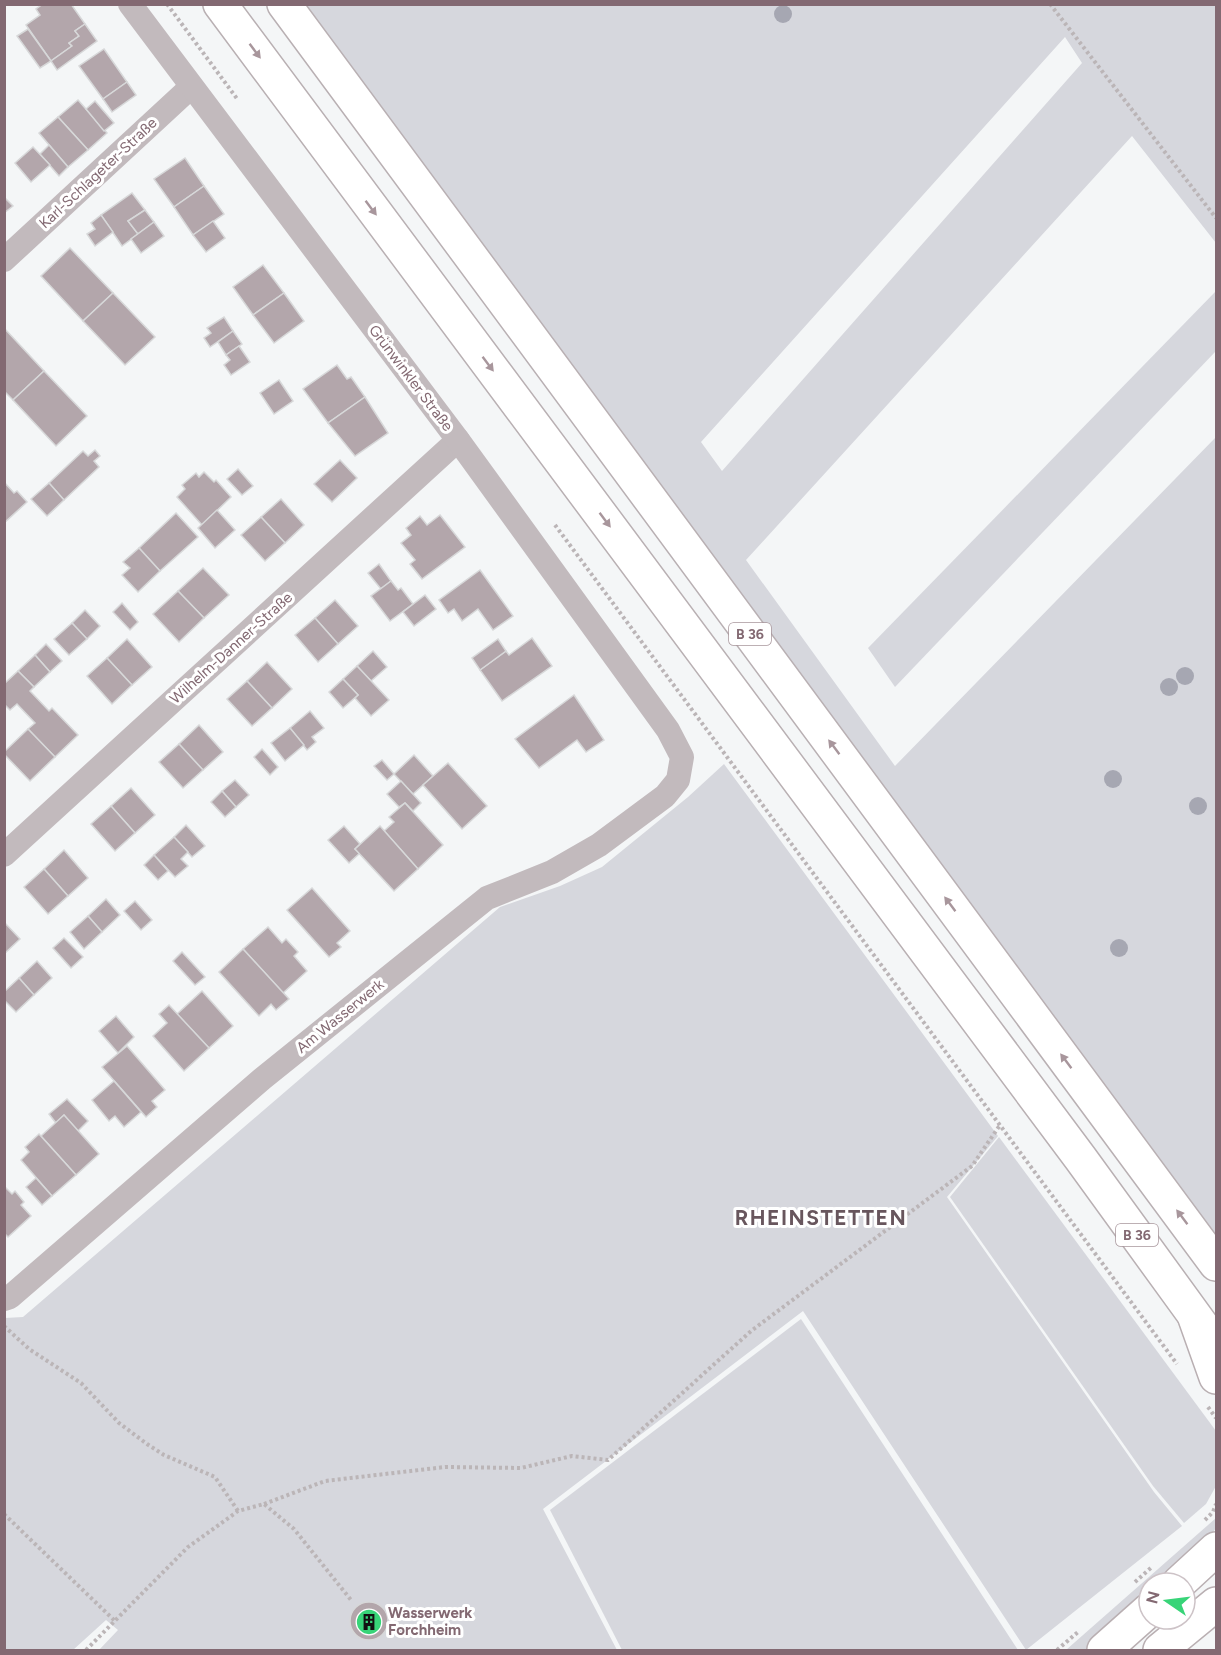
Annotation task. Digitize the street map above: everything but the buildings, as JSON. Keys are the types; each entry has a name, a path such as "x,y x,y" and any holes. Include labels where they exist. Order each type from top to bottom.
{"main road":[{"name":"B 36","path":"220,4 1216,1345"},
{"name":"B 36","path":"284,4 1216,1264"},
{"path":"1192,1311 1210,1388"},
{"path":"1169,1571 1208,1537"},
{"path":"1094,1639 1137,1601"},
{"path":"1160,1650 1216,1604"}],"street":[{"name":"Grünwinkler Straße","path":"130,4 458,440 669,730 682,757"},
{"name":"Karl-Schlageter-Straße","path":"4,260 191,87"},
{"name":"Wilhelm-Danner-Straße","path":"9,840 458,440"},
{"name":"Am Wasserwerk","path":"4,1299 10,1297 262,1079 487,898 561,866 599,845 665,796 678,780 682,757"}],"path":[{"path":"167,4 240,103"},
{"path":"1050,4 1216,218"},
{"path":"551,519 1182,1370"},
{"path":"86,1650 188,1546 238,1511 264,1504 325,1481 445,1467 521,1468 572,1456 608,1460 750,1331 972,1166 1000,1125"},
{"path":"4,1326 29,1349 81,1383 119,1423 147,1444 164,1455 215,1477 238,1511"},
{"path":"1210,1388 1216,1418"},
{"path":"264,1504 294,1529 351,1600"},
{"path":"1208,1537 1216,1504"},
{"path":"4,1514 115,1621"},
{"path":"1057,1650 1094,1639"}],"shaded area":[{"path":"300,5 1216,5 1216,243 1132,136 746,560 895,766 1216,437 1216,1236 999,948","holes":["1065,37 1082,63 722,471 701,442"]},
{"path":"1216,291 1216,351 895,687 868,648"},
{"path":"724,764 998,1136 947,1197 1154,1492 1182,1526 1026,1650 803,1311 543,1509 617,1650 99,1650 118,1630 106,1620 73,1650 6,1650 5,1318 23,1317 500,907 560,886 602,867 688,797"},
{"path":"999,1137 1216,1431 1216,1486 1206,1504 1184,1523 1153,1486 950,1197"},
{"path":"801,1319 1018,1650 622,1650 550,1510"},
{"path":"1216,1518 1216,1528 1199,1551 1180,1571 1156,1571"},
{"path":"1137,1588 1137,1611 1093,1650 1066,1650"}],"place":[{"name":"Wasserwerk Forchheim","path":"369,1622"}],"district":[{"name":"RHEINSTETTEN","path":"821,1217"}]}
